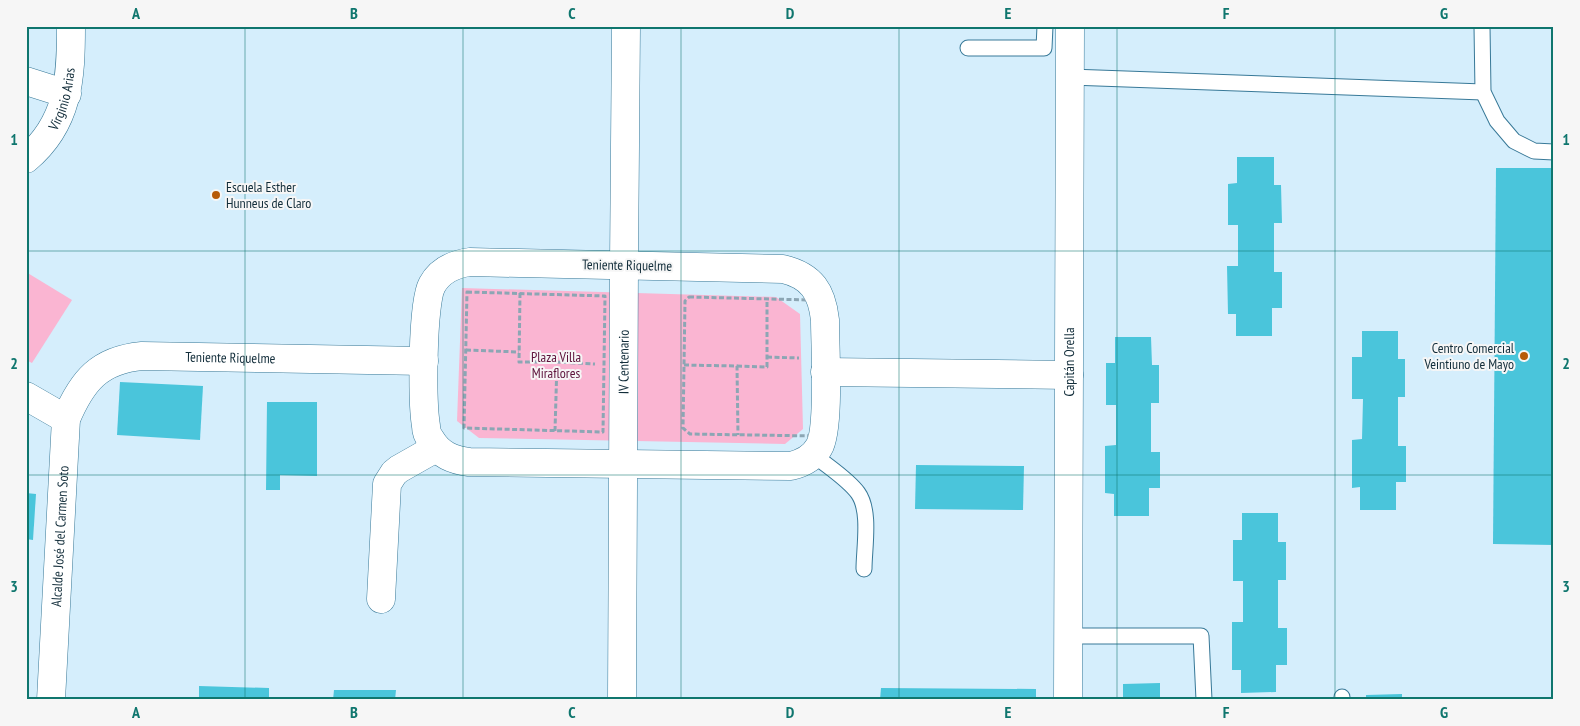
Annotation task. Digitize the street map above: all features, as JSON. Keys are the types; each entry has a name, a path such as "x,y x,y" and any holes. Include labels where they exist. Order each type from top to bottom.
{"street":[{"name":"Virginio Arias","path":"26,160 51,134 67,94 71,69 72,26"},
{"name":"IV Centenario","path":"622,700 626,26"},
{"name":"Capitán Orella","path":"1068,700 1070,26"},
{"path":"26,81 67,94"},
{"name":"Teniente Riquelme","path":"436,448 426,428 424,361 428,295 432,284 449,268 470,262 783,269 799,274 812,284 820,294 824,306 825,320 816,365 825,430 823,439 814,455"},
{"name":"Teniente Riquelme","path":"66,419 78,394 95,373 125,357 424,361"},
{"path":"816,365 1069,375"},
{"path":"26,396 66,419"},
{"name":"Alcalde José del Carmen Soto","path":"51,700 66,419"},
{"path":"381,599 387,484 399,469 436,448 446,456 457,461 469,462 791,466 799,464 814,455"}],"lane":[{"path":"968,48 1044,48 1046,26"},
{"path":"1482,26 1483,92 1497,121 1514,141 1534,151 1554,152"},
{"path":"1070,77 1483,92"},
{"path":"814,455 853,487 862,499 865,516 864,569"},
{"path":"1068,636 1201,636 1204,700"}],"path":[{"path":"467,292 605,296 603,432 464,428 466,350 467,292"},
{"path":"520,293 519,362 604,364"},
{"path":"689,298 811,300 816,307 814,436 690,434 683,428 684,365 685,301 689,298"},
{"path":"684,365 767,367 768,299"},
{"path":"466,350 520,352"},
{"path":"767,357 816,365"},
{"path":"555,431 557,362"},
{"path":"737,366 738,435"}],"green space":[{"path":"26,272 72,300 32,363 26,360"},
{"name":"Plaza Villa Miraflores","path":"462,288 776,297 800,314 803,429 785,444 479,438 457,421"}],"building":[{"path":"1237,157 1274,157 1274,185 1281,185 1282,223 1274,223 1274,272 1282,272 1282,308 1272,308 1272,336 1236,336 1236,314 1228,314 1227,266 1238,266 1238,225 1228,225 1228,184 1237,183"},
{"name":"Centro Comercial Veintiuno de Mayo","path":"1496,168 1554,168 1554,545 1493,544"},
{"path":"1362,331 1398,331 1398,359 1405,359 1405,397 1398,397 1398,446 1406,446 1406,482 1396,482 1396,510 1360,510 1360,487 1352,488 1352,440 1362,439 1363,399 1352,399 1352,357 1362,357"},
{"path":"1115,337 1151,337 1152,365 1159,365 1159,403 1151,403 1151,452 1160,452 1160,488 1149,488 1149,516 1114,516 1114,494 1105,493 1105,446 1116,445 1116,405 1106,405 1106,363 1115,363"},
{"path":"120,382 203,386 200,440 117,435"},
{"path":"267,402 317,402 317,476 280,475 280,490 266,490"},
{"path":"916,465 1024,466 1023,510 915,509"},
{"path":"26,493 36,494 33,540 26,539"},
{"path":"1242,513 1278,513 1278,542 1286,542 1286,580 1278,580 1278,628 1287,628 1287,665 1276,665 1276,692 1241,693 1241,670 1232,670 1232,622 1243,622 1243,581 1233,581 1233,540 1242,540"},
{"path":"1160,683 1160,700 1123,700 1123,684"},
{"path":"199,686 269,688 269,700 199,700"},
{"path":"881,688 1036,689 1036,700 880,700"},
{"path":"334,690 396,690 395,700 333,700"},
{"path":"1402,694 1402,700 1366,700 1366,695"}],"place":[{"name":"Escuela Esther Hunneus de Claro","path":"216,195"},
{"name":"Centro Comercial Veintiuno de Mayo","path":"1524,356"}]}
